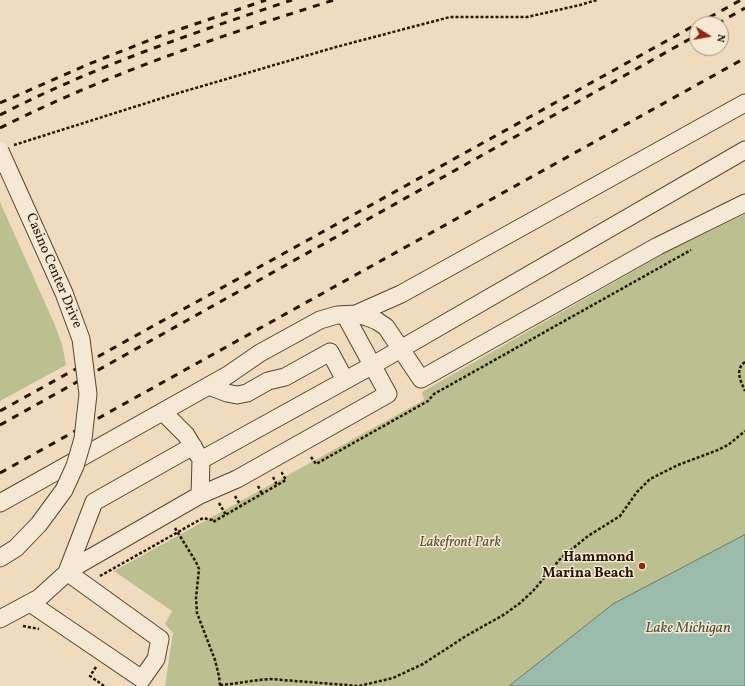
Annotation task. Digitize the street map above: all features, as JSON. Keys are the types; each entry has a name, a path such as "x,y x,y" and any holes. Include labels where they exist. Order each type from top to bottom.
{"street":[{"path":"351,315 401,294 745,103"},
{"name":"Casino Center Drive","path":"0,558 16,548 39,524 64,490 75,466 82,439 88,394 81,339 64,293 4,149"},
{"path":"67,572 94,502 197,453 373,365 400,348 745,150"},
{"path":"0,503 228,375 260,353 320,320 337,315 351,315 367,317 386,326 421,379 658,246 745,203"},
{"path":"0,619 39,598 67,572 167,514 200,495 237,480 388,394 373,365 351,315"},
{"path":"208,386 237,395 247,393 268,381 285,377 330,352 345,380"},
{"path":"163,412 182,430 197,453 200,495"},
{"path":"30,603 142,679 156,659 160,639 67,572"}],"path":[{"path":"4,149 175,94 336,47 450,17 527,17 597,0"},
{"path":"306,460 312,456 316,464 428,401 434,394 694,248"},
{"path":"745,362 739,367 738,373 745,391"},
{"path":"167,514 199,569 196,598 197,613 215,660 220,686 270,679 359,686 393,678 423,664 466,636 505,614 533,591 561,558 588,536 620,516 650,479 678,465 728,445 745,431"},
{"path":"84,584 203,518 212,520 213,522 286,480 282,473 288,470"},
{"path":"21,625 44,630"},
{"path":"99,663 90,676 104,686"}],"green space":[{"path":"0,202 54,323 62,344 66,365 0,401"},
{"name":"Lakefront Park","path":"745,214 745,535 613,604 509,686 165,686 173,633 165,624 172,611 114,571 424,400 422,392 667,252"}],"water":[{"name":"Lake Michigan","path":"745,535 745,686 509,686 613,604"}],"railway":[{"path":"0,103 89,64 160,36 266,0"},
{"path":"0,115 71,81 107,66 181,38 292,0"},
{"path":"0,128 81,90 164,57 334,0"},
{"path":"712,16 741,0"},
{"path":"729,17 745,8"},
{"path":"0,411 689,28"},
{"path":"0,425 689,39"},
{"path":"0,473 745,58"}],"place":[{"name":"Hammond Marina Beach","path":"642,566"}]}
